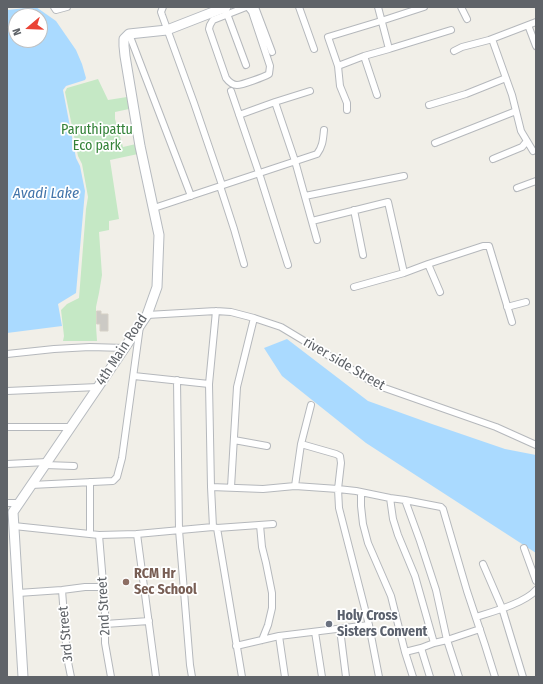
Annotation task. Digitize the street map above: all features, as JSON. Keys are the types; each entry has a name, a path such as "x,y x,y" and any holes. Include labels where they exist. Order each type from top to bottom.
{"main road":[{"path":"129,34 168,30 226,10"},
{"name":"4th Main Road","path":"23,677 18,593 11,520 13,512 147,315 157,287 159,235 141,153 125,56 124,39 129,34"}],"street":[{"path":"54,7 56,10 67,7"},
{"path":"164,7 161,12 194,103 244,264"},
{"path":"247,7 252,12 270,66 269,74 237,85 231,84 226,78 209,29 213,20 226,10 247,7"},
{"path":"257,7 272,52"},
{"path":"299,7 314,49"},
{"path":"378,7 389,49"},
{"path":"347,110 340,86 338,66 328,37 424,7"},
{"path":"461,7 467,19"},
{"path":"226,10 246,65"},
{"path":"454,51 462,47 492,39 536,22"},
{"path":"528,25 536,46"},
{"path":"338,66 364,56 451,30"},
{"path":"129,34 191,196"},
{"path":"492,39 512,95 521,131 533,151"},
{"path":"364,56 378,95"},
{"path":"429,105 466,94 506,78"},
{"path":"231,91 288,265"},
{"path":"239,115 310,91"},
{"path":"275,102 295,161 317,240"},
{"path":"435,143 516,112"},
{"path":"154,208 317,154 323,142 324,130"},
{"path":"493,159 522,147 527,141"},
{"path":"305,196 404,176"},
{"path":"517,188 536,181"},
{"path":"312,221 388,202 404,273"},
{"path":"354,210 363,255"},
{"path":"354,287 404,273 483,246 488,246 512,322"},
{"path":"428,264 440,292"},
{"path":"507,307 526,302"},
{"path":"216,311 209,384 211,487 215,528 242,677"},
{"name":"river side Street","path":"147,315 216,311 231,312 281,327 379,386 496,427 536,445"},
{"path":"232,487 237,386 254,318"},
{"path":"31,485 113,481 117,477 122,458 141,324"},
{"path":"7,354 90,347 125,348"},
{"path":"134,376 209,384"},
{"path":"178,380 179,530 192,677"},
{"path":"7,391 98,387"},
{"path":"295,486 301,444 311,405"},
{"path":"7,427 71,427"},
{"path":"234,440 266,446"},
{"path":"301,444 340,456 338,508 368,625 379,677"},
{"path":"7,464 74,466"},
{"path":"90,482 90,534"},
{"path":"211,487 263,489 295,486 338,489 405,500 442,508 495,677"},
{"path":"361,492 362,524 368,543 392,596 405,652 413,677"},
{"path":"390,498 393,519 415,576 434,643"},
{"path":"405,500 436,590 447,640 459,677"},
{"path":"7,502 19,503"},
{"path":"11,520 99,535 137,534 273,524"},
{"path":"260,525 262,547 272,593 272,608 268,625 262,640"},
{"path":"137,534 156,677"},
{"name":"2nd Street","path":"99,535 105,643 112,677"},
{"path":"524,548 536,581"},
{"path":"483,564 502,608 523,677"},
{"path":"18,593 85,587 103,587"},
{"name":"3rd Street","path":"62,590 67,656 71,677"},
{"path":"476,618 524,598 536,590"},
{"path":"105,624 149,621"},
{"path":"236,646 279,636 368,625"},
{"path":"340,629 346,677"},
{"path":"405,652 480,629"},
{"path":"315,632 322,677"},
{"path":"279,636 285,677"},
{"path":"421,648 430,677"}],"green space":[{"name":"Paruthipattu Eco park","path":"98,79 108,100 127,97 129,109 115,112 115,119 123,147 136,144 138,154 110,160 119,219 109,221 109,230 99,232 102,275 96,307 97,341 63,341 64,336 61,310 67,304 79,298 88,197 82,164 78,156 65,92 67,88"}],"water":[{"name":"Avadi Lake","path":"8,10 8,48 48,48 48,15 56,21 76,50 86,78 85,80 66,86 63,90 76,158 80,166 85,191 76,293 58,304 62,326 7,333"},
{"path":"287,339 368,401 505,449 536,455 536,553 366,443 282,376 264,348"}],"building":[{"path":"97,311 101,311 101,314 108,314 108,331 100,331 100,324 97,324"}],"place":[{"name":"RCM Hr Sec School","path":"126,582"},
{"name":"Holy Cross Sisters Convent","path":"329,624"}]}
